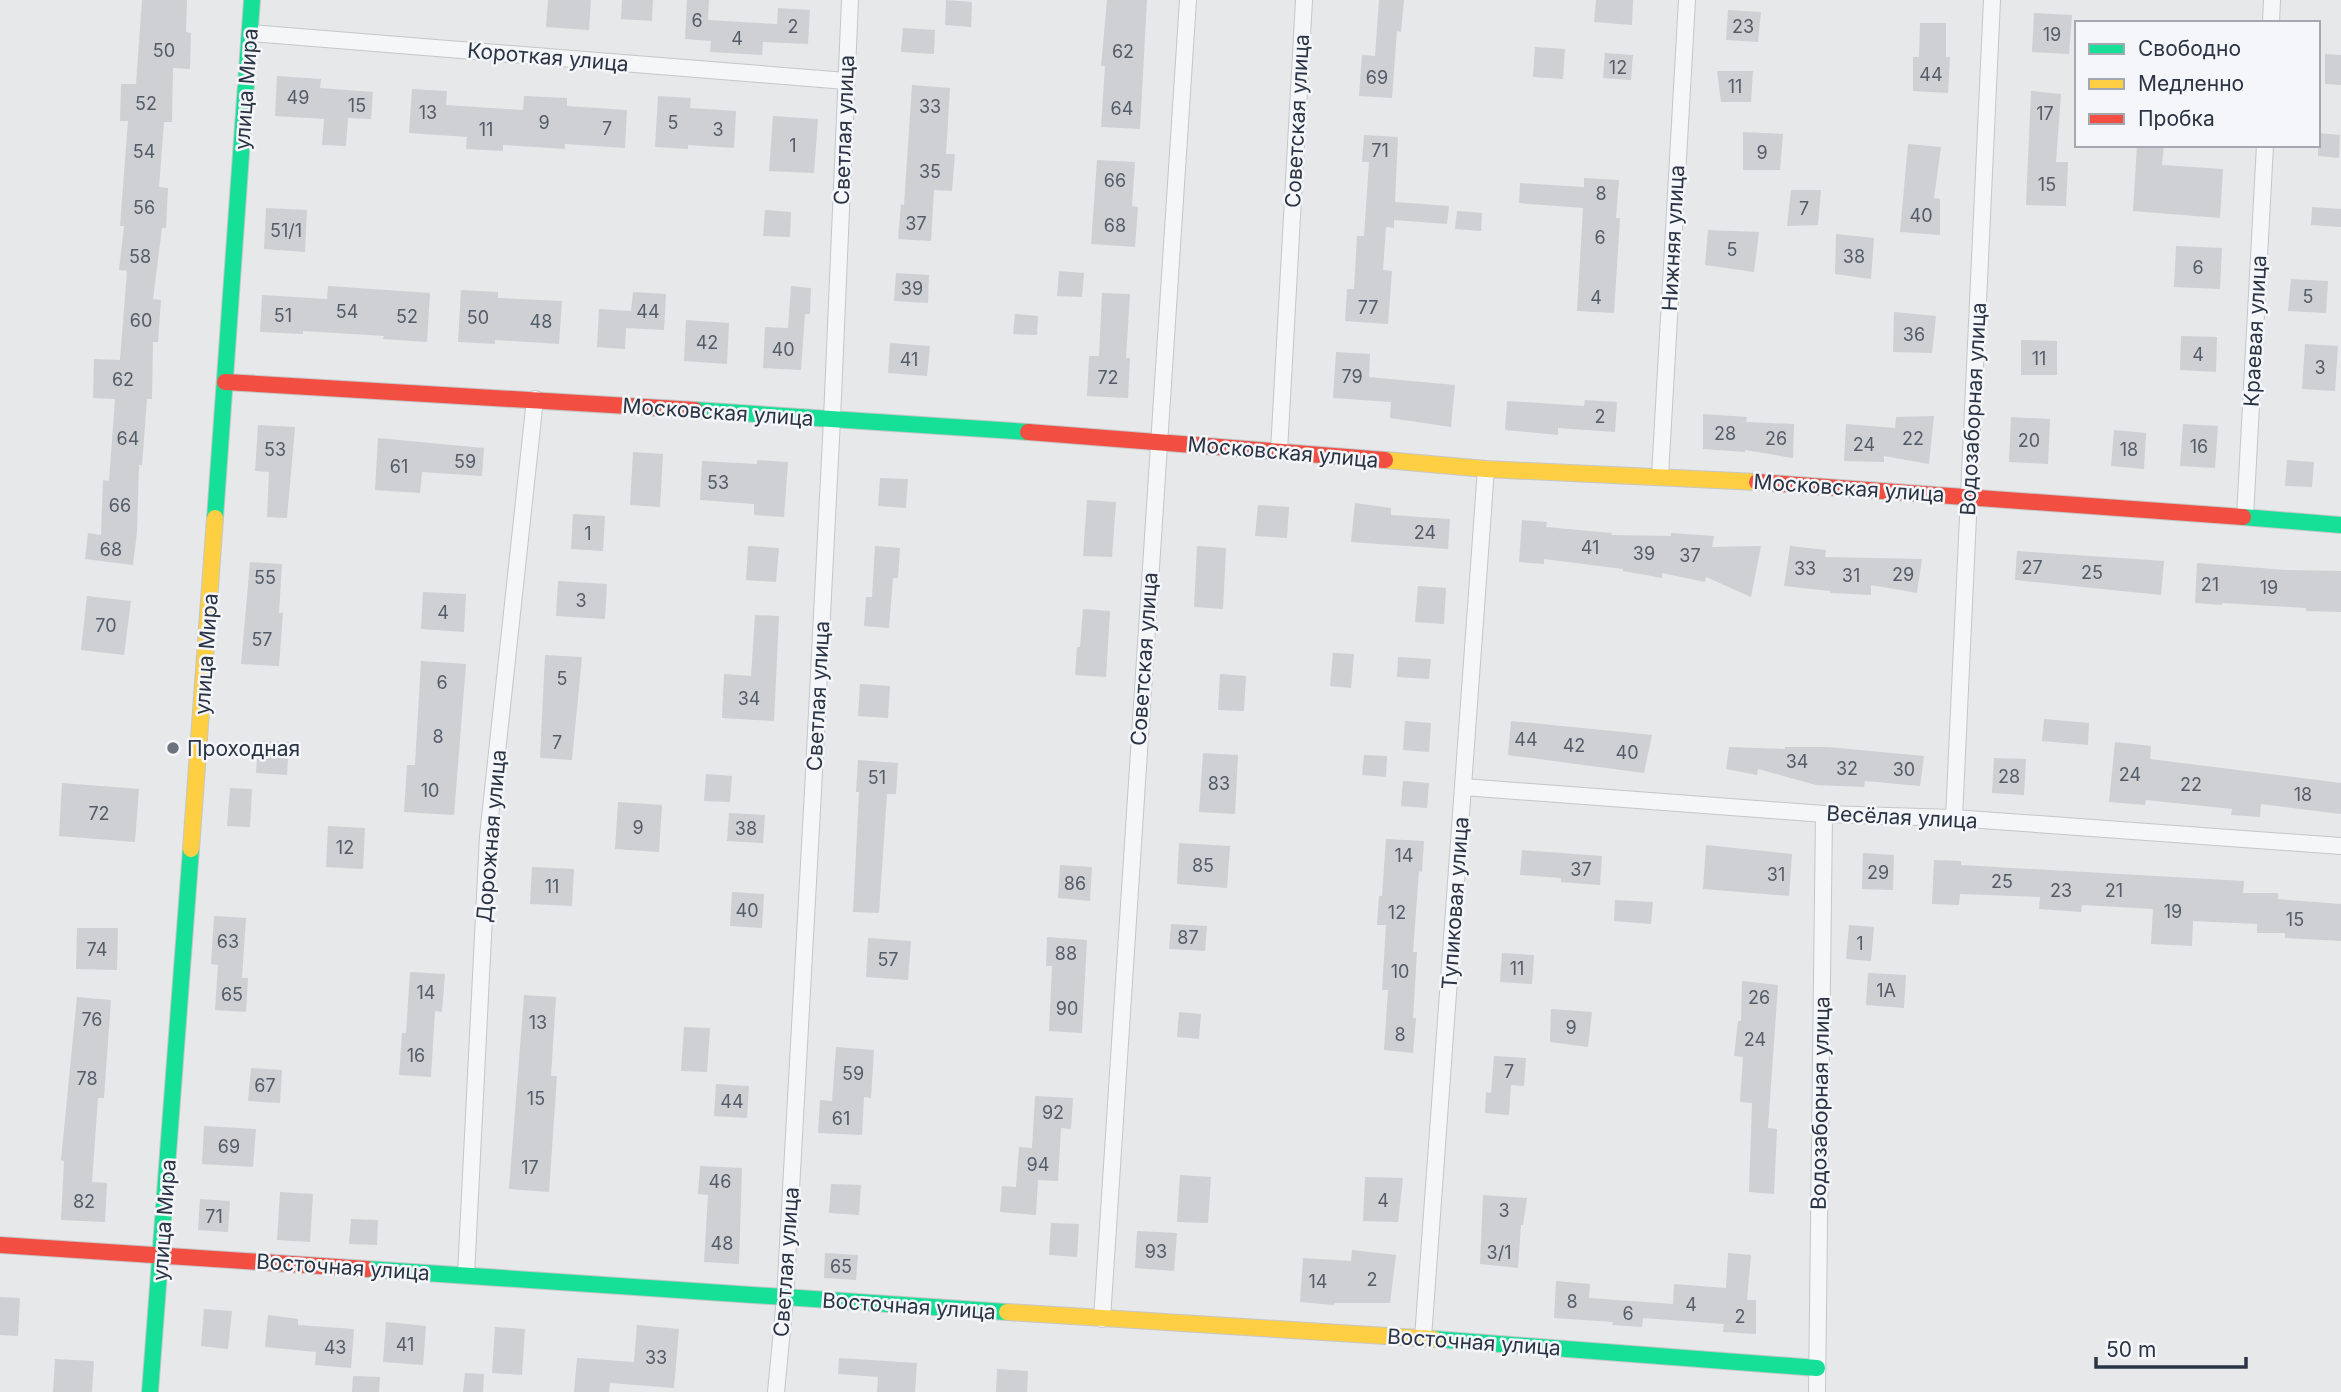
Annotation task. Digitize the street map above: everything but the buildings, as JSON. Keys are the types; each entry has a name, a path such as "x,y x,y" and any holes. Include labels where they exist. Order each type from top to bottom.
{"street":[{"name":"улица Мира","path":"150,1392 252,0"},
{"name":"Светлая улица","path":"776,1392 785,1298 832,419 850,0"},
{"name":"Советская улица","path":"1102,1318 1188,0"},
{"name":"Советская улица","path":"1279,451 1304,0"},
{"name":"Нижняя улица","path":"1660,476 1686,0"},
{"name":"Водозаборная улица","path":"1954,818 1992,0"},
{"path":"2271,21 2272,0"},
{"name":"Короткая улица","path":"250,33 846,81"},
{"name":"Краевая улица","path":"2245,517 2265,147"},
{"name":"Московская улица","path":"225,382 535,399 1158,441 1486,469 1660,476 1969,496 2341,525"},
{"name":"Дорожная улица","path":"466,1275 488,836 535,399"},
{"name":"Тупиковая улица","path":"1423,1338 1486,469"},
{"name":"Весёлая улица","path":"1463,787 1824,814 1954,818 2341,846"},
{"name":"Водозаборная улица","path":"1817,1392 1824,814"},
{"name":"Восточная улица","path":"0,1245 1423,1338 1817,1368"}],"traffic: fast":[{"path":"215,518 252,0"},
{"path":"695,410 1028,432"},
{"path":"2243,517 2341,525"},
{"path":"150,1392 191,849"},
{"path":"367,1269 1007,1312"},
{"path":"1434,1339 1817,1368"}],"traffic: slow":[{"path":"1385,460 1486,469 1757,482"},
{"path":"191,849 215,518"},
{"path":"1007,1312 1434,1339"}],"traffic: jam":[{"path":"225,382 695,410"},
{"path":"1028,432 1385,460"},
{"path":"1757,482 2243,517"},
{"path":"0,1245 367,1269"}],"place":[{"name":"Проходная","path":"173,748"}]}
